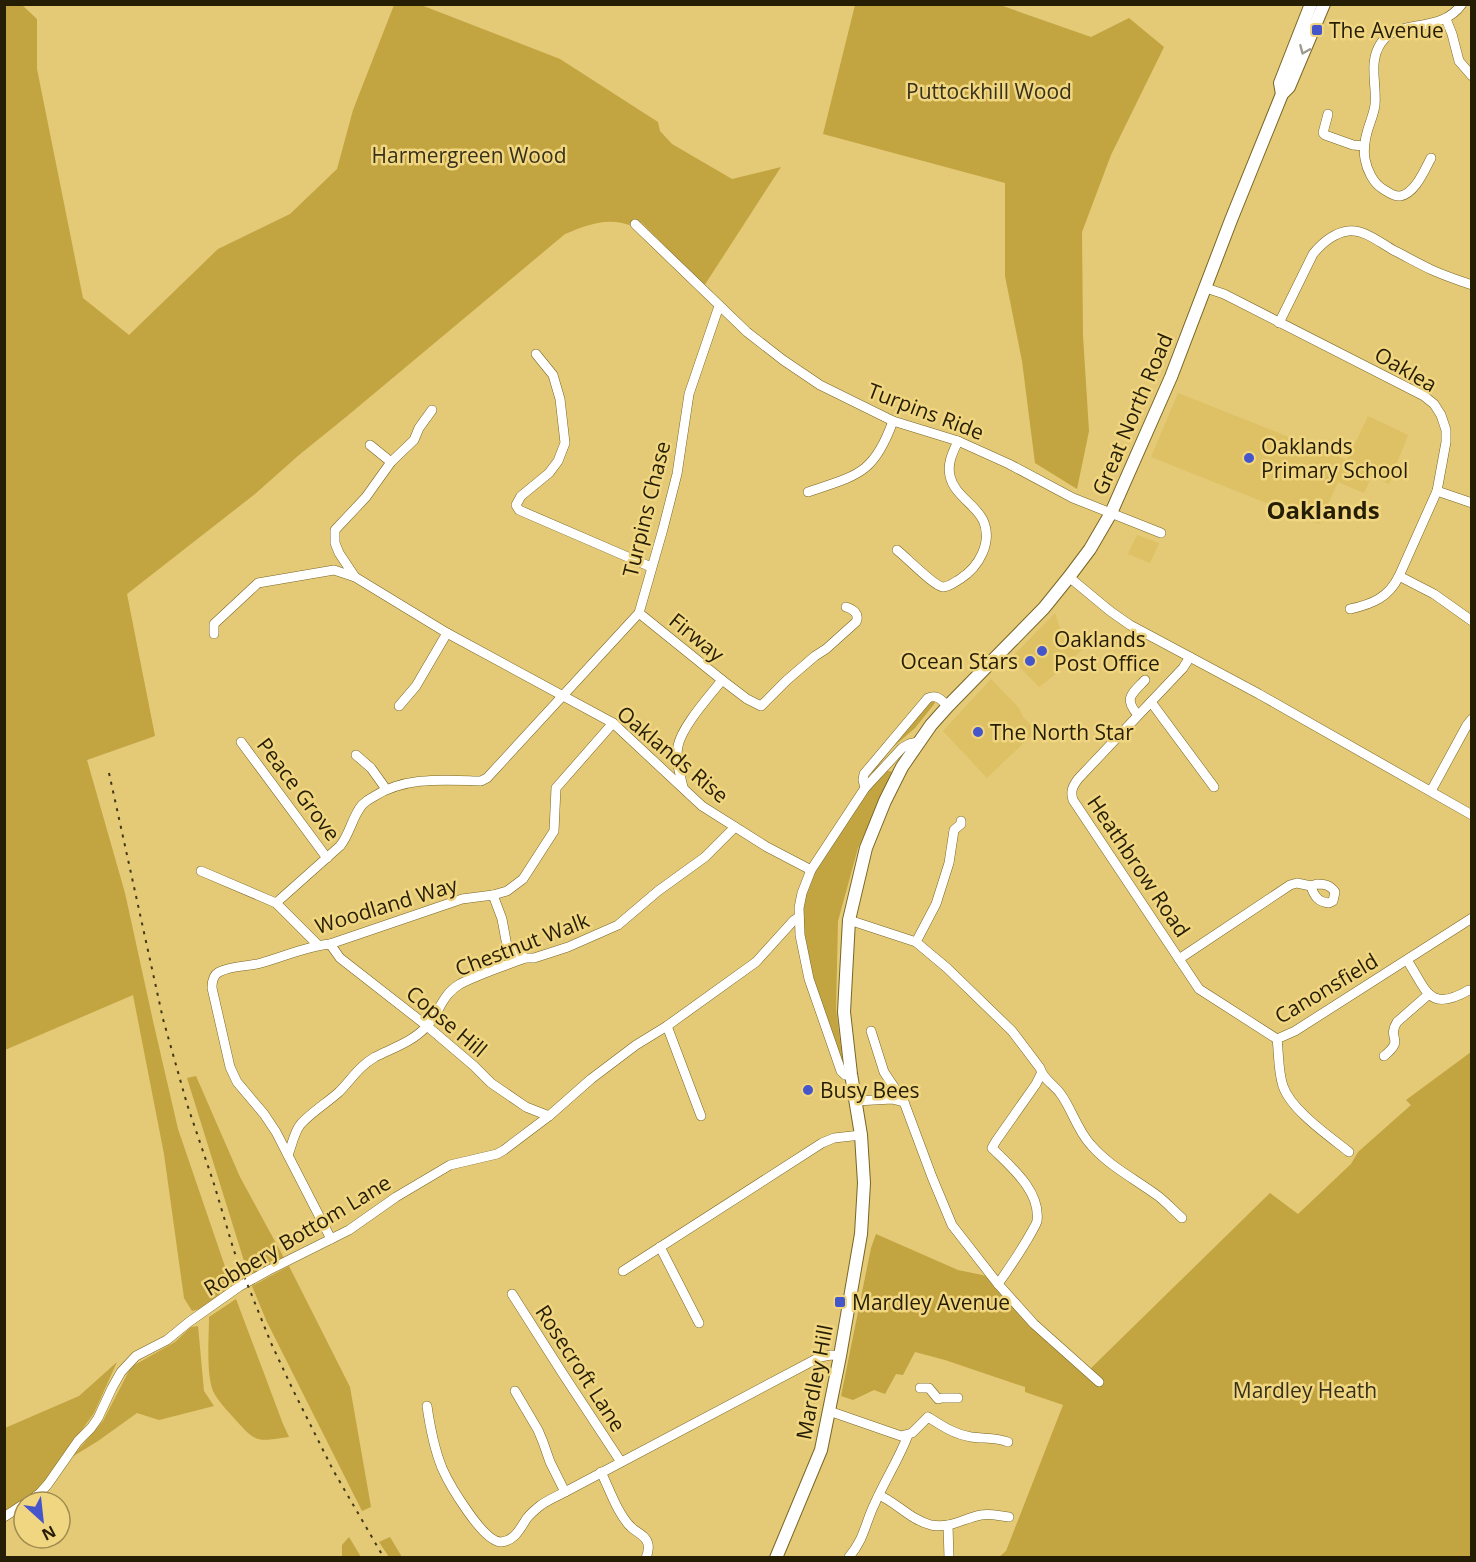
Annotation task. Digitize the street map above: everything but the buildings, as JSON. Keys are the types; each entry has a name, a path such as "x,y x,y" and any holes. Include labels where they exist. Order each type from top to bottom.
{"main road":[{"path":"1282,94 1280,83 1311,4"},
{"path":"1282,94 1289,87 1324,4"},
{"name":"Great North Road","path":"849,920 866,848 885,801 918,742 948,706 1044,608 1090,549 1111,513 1171,377 1282,94"},
{"name":"Mardley Hill","path":"776,1557 821,1450 861,1234 864,1183 861,1135 844,1012 849,920"}],"street":[{"path":"1431,158 1420,180 1409,191 1397,196 1375,183 1367,168 1364,146 1375,104 1376,52 1389,36 1404,29 1446,19 1462,4"},
{"path":"1446,19 1459,61 1472,76"},
{"path":"1328,114 1323,130 1325,135 1353,145 1364,146"},
{"name":"Turpins Ride","path":"635,224 747,332 820,386 892,421 958,441 1009,464 1073,498 1161,533"},
{"path":"1279,323 1313,254 1326,241 1347,231 1373,237 1432,270 1472,285"},
{"name":"Oaklea","path":"1206,288 1224,294 1424,396 1434,404 1441,415 1446,430 1446,442 1437,491 1395,585 1385,596 1372,604 1350,609"},
{"name":"Turpins Chase","path":"386,789 396,785 429,780 481,781 493,772 639,613 677,474 689,394 720,306"},
{"path":"536,354 554,375 560,399 565,443 558,461 549,473 521,496 516,505 519,510 651,567"},
{"name":"Oaklands Rise","path":"432,410 419,428 414,440 392,462 366,497 335,530 335,543 339,553 355,577 447,633 613,723 702,806 766,847 811,870"},
{"path":"808,492 864,470 882,447 892,421"},
{"path":"897,550 936,585 945,587 966,575 980,559 985,546 986,532 982,519 960,494 950,476 949,464 958,441"},
{"path":"370,445 392,462"},
{"path":"1437,491 1472,503"},
{"path":"214,634 214,624 258,584 334,570 355,577"},
{"path":"1399,576 1434,594 1472,621"},
{"path":"1069,577 1130,625 1259,694 1472,815"},
{"path":"722,680 747,699 761,706 787,680 856,621 857,614 846,607"},
{"name":"Firway","path":"639,613 722,680 692,719 678,746 678,765 683,788"},
{"path":"399,706 416,686 447,633"},
{"name":"Heathbrow Road","path":"1179,959 1071,796 1078,779 1183,668 1190,657"},
{"path":"1138,715 1129,700 1133,692 1145,680"},
{"path":"865,788 864,774 928,699 933,696 937,697 948,706"},
{"path":"1150,702 1214,786"},
{"path":"1431,791 1472,719"},
{"name":"Woodland Way","path":"288,1155 264,1114 237,1082 230,1067 212,988 217,973 234,967 259,964 318,945 330,944 462,899 507,891 523,879 554,831 556,788 613,723"},
{"name":"Peace Grove","path":"242,742 327,858"},
{"path":"851,1074 841,1071 809,979 800,935 799,908 802,893 811,870 865,788 905,746 918,742"},
{"path":"276,903 346,839 363,804 386,789 371,768 356,755"},
{"path":"890,762 902,767"},
{"path":"916,942 936,904 949,863 954,830 961,824 961,821"},
{"name":"Chestnut Walk","path":"288,1155 304,1120 341,1090 358,1070 376,1057 402,1045 427,1026 449,993 459,984 525,958 568,947 618,925 658,891 705,857 735,827"},
{"path":"201,871 276,903 318,945"},
{"path":"1179,959 1290,885 1297,883 1311,886"},
{"path":"493,895 502,919 507,946 500,968"},
{"name":"Robbery Bottom Lane","path":"42,1490 78,1441 91,1428 121,1372 136,1356 167,1340 240,1286 349,1230 396,1197 450,1165 497,1154 504,1150 636,1045 667,1026 756,962 799,917"},
{"name":"Canonsfield","path":"1179,959 1199,989 1277,1039 1295,1031 1472,918"},
{"path":"849,920 916,942 947,968 1012,1031 1040,1068 1041,1074 1059,1092 1084,1138 1096,1151 1106,1161 1160,1197 1182,1218"},
{"name":"Copse Hill","path":"330,944 340,958 427,1026 491,1083 526,1107 549,1116"},
{"path":"507,946 525,958"},
{"path":"1407,960 1434,999 1449,1000 1469,990"},
{"path":"1384,1056 1395,1047 1393,1034 1397,1022 1429,994"},
{"path":"667,1026 701,1116"},
{"path":"871,1031 884,1072 904,1102 952,1225 998,1284 1034,1324 1099,1382"},
{"path":"1277,1039 1282,1083 1286,1092 1306,1116 1349,1152"},
{"path":"998,1284 1020,1254 1037,1222 1036,1207 1031,1193 1018,1174 992,1148 1041,1074"},
{"path":"856,1101 892,1099 904,1102"},
{"path":"623,1271 822,1143 834,1138 861,1135"},
{"path":"288,1155 331,1239"},
{"path":"660,1247 699,1323"},
{"name":"Rosecroft Lane","path":"512,1294 621,1462"},
{"path":"427,1406 442,1469 460,1500 482,1530 492,1539 500,1542 518,1533 528,1516 541,1504 820,1357 840,1356"},
{"path":"920,1388 928,1388 938,1399"},
{"path":"515,1391 538,1430 565,1492"},
{"path":"938,1399 958,1398"},
{"path":"849,1557 861,1540 879,1495 908,1436 928,1417 938,1399"},
{"path":"829,1411 902,1436 908,1436"},
{"path":"928,1417 960,1435 997,1439 1008,1443"},
{"path":"601,1472 630,1527 648,1542 649,1550 646,1557"},
{"path":"879,1495 921,1521 930,1524 948,1525 983,1515 1009,1517"},
{"path":"948,1525 949,1557"}],"shaded area":[{"name":"Oaklands Primary School","path":"1178,393 1347,460 1368,416 1408,435 1389,484 1372,476 1364,493 1338,482 1319,524 1151,457"},
{"path":"1137,535 1159,543 1150,563 1128,554"},
{"path":"1055,613 1059,626 1082,650 1039,687 1011,658"},
{"path":"991,679 1019,708 1023,717 1036,731 987,778 943,731"}],"green space":[{"name":"Harmergreen Wood","path":"5,5 22,5 37,19 37,69 83,298 129,335 218,249 290,214 337,169 353,110 394,5 421,5 560,59 658,122 660,131 672,144 732,179 781,167 704,286 641,222 635,227 616,222 599,223 565,234 255,494 127,594 155,736 87,760 125,893 178,1129 232,1287 200,1309 192,1311 184,1298 164,1154 133,995 5,1050"},
{"name":"Puttockhill Wood","path":"855,5 1000,5 1091,37 1129,18 1164,47 1111,155 1082,232 1083,336 1089,431 1077,489 1035,463 1022,361 1005,276 1005,183 823,134"},
{"path":"930,701 935,703 915,728 892,748 873,773 872,771"},
{"path":"885,770 893,772 858,848 838,921 836,1009 843,1064 814,982 802,922 802,909 815,870 870,784"},
{"name":"Mardley Heath","path":"1471,1052 1471,1557 999,1557 1006,1551 1063,1405 1025,1392 1025,1387 915,1352 903,1375 896,1374 885,1394 874,1390 853,1400 841,1396 871,1248 876,1234 958,1270 987,1276 1086,1373 1270,1193 1298,1214 1351,1164 1358,1152 1411,1105 1406,1100"},
{"path":"196,1076 240,1177 284,1258 249,1277 187,1078"},
{"path":"289,1266 350,1387 371,1507 362,1511 266,1320 252,1286"},
{"path":"236,1299 289,1437 263,1440 252,1436 225,1408 213,1391 209,1365 209,1317"},
{"path":"198,1326 204,1391 214,1406 159,1420 137,1413 72,1457 103,1421 131,1367 175,1342 191,1327"},
{"path":"117,1362 94,1413 44,1483 36,1490 12,1490 12,1508 5,1512 5,1428 79,1396"},
{"path":"349,1537 361,1557 342,1557 342,1545"},
{"path":"390,1537 402,1557 389,1557 379,1542"}],"railway":[{"path":"109,773 163,1019 187,1104 234,1251 271,1343 293,1390 333,1470 384,1558"}],"place":[{"name":"The Avenue","path":"1317,30"},
{"name":"Oaklands Primary School","path":"1249,458"},
{"name":"Oaklands Post Office","path":"1042,651"},
{"name":"Ocean Stars","path":"1030,661"},
{"name":"The North Star","path":"978,732"},
{"name":"Busy Bees","path":"808,1090"},
{"name":"Mardley Avenue","path":"840,1302"}],"district":[{"name":"Oaklands","path":"1323,509"}]}
